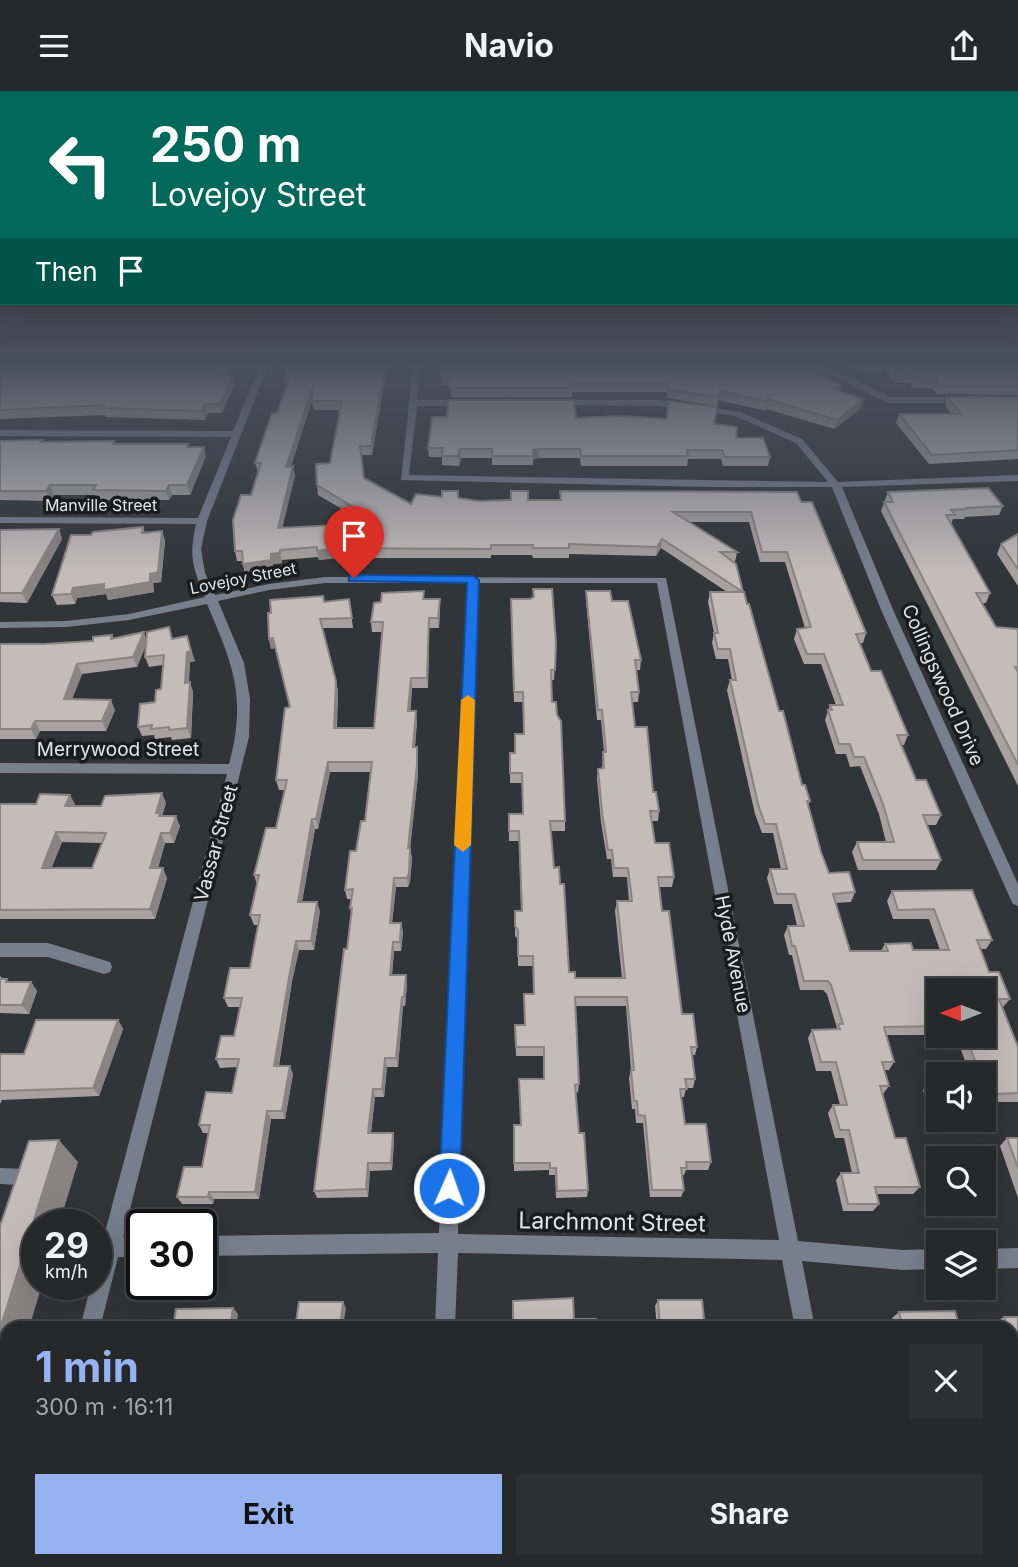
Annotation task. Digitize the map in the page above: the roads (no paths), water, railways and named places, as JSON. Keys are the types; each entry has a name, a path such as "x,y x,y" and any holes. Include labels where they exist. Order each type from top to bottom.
{"street":[{"name":"Vassar Street","path":"112,1243 243,737 244,699 238,663 200,573 196,549 202,521 238,435"},
{"path":"409,435 404,478 836,485 946,483 1018,478"},
{"name":"Collingswood Drive","path":"785,435 799,441 836,485 888,612 1018,900"},
{"name":"Manville Street","path":"0,520 202,521"},
{"name":"Lovejoy Street","path":"0,625 94,622 269,587 326,580 662,580"},
{"path":"445,1321 473,580"},
{"name":"Hyde Avenue","path":"662,580 804,1321"},
{"name":"Merrywood Street","path":"0,768 236,769"},
{"path":"0,950 48,950 104,967"},
{"name":"Larchmont Street","path":"217,1246 447,1243 790,1250 903,1260 926,1259"},
{"path":"996,1259 1018,1258"},
{"name":"Vassar Street","path":"92,1321 97,1300"}],"lane":[{"path":"0,1176 26,1177 17,1203"}]}
